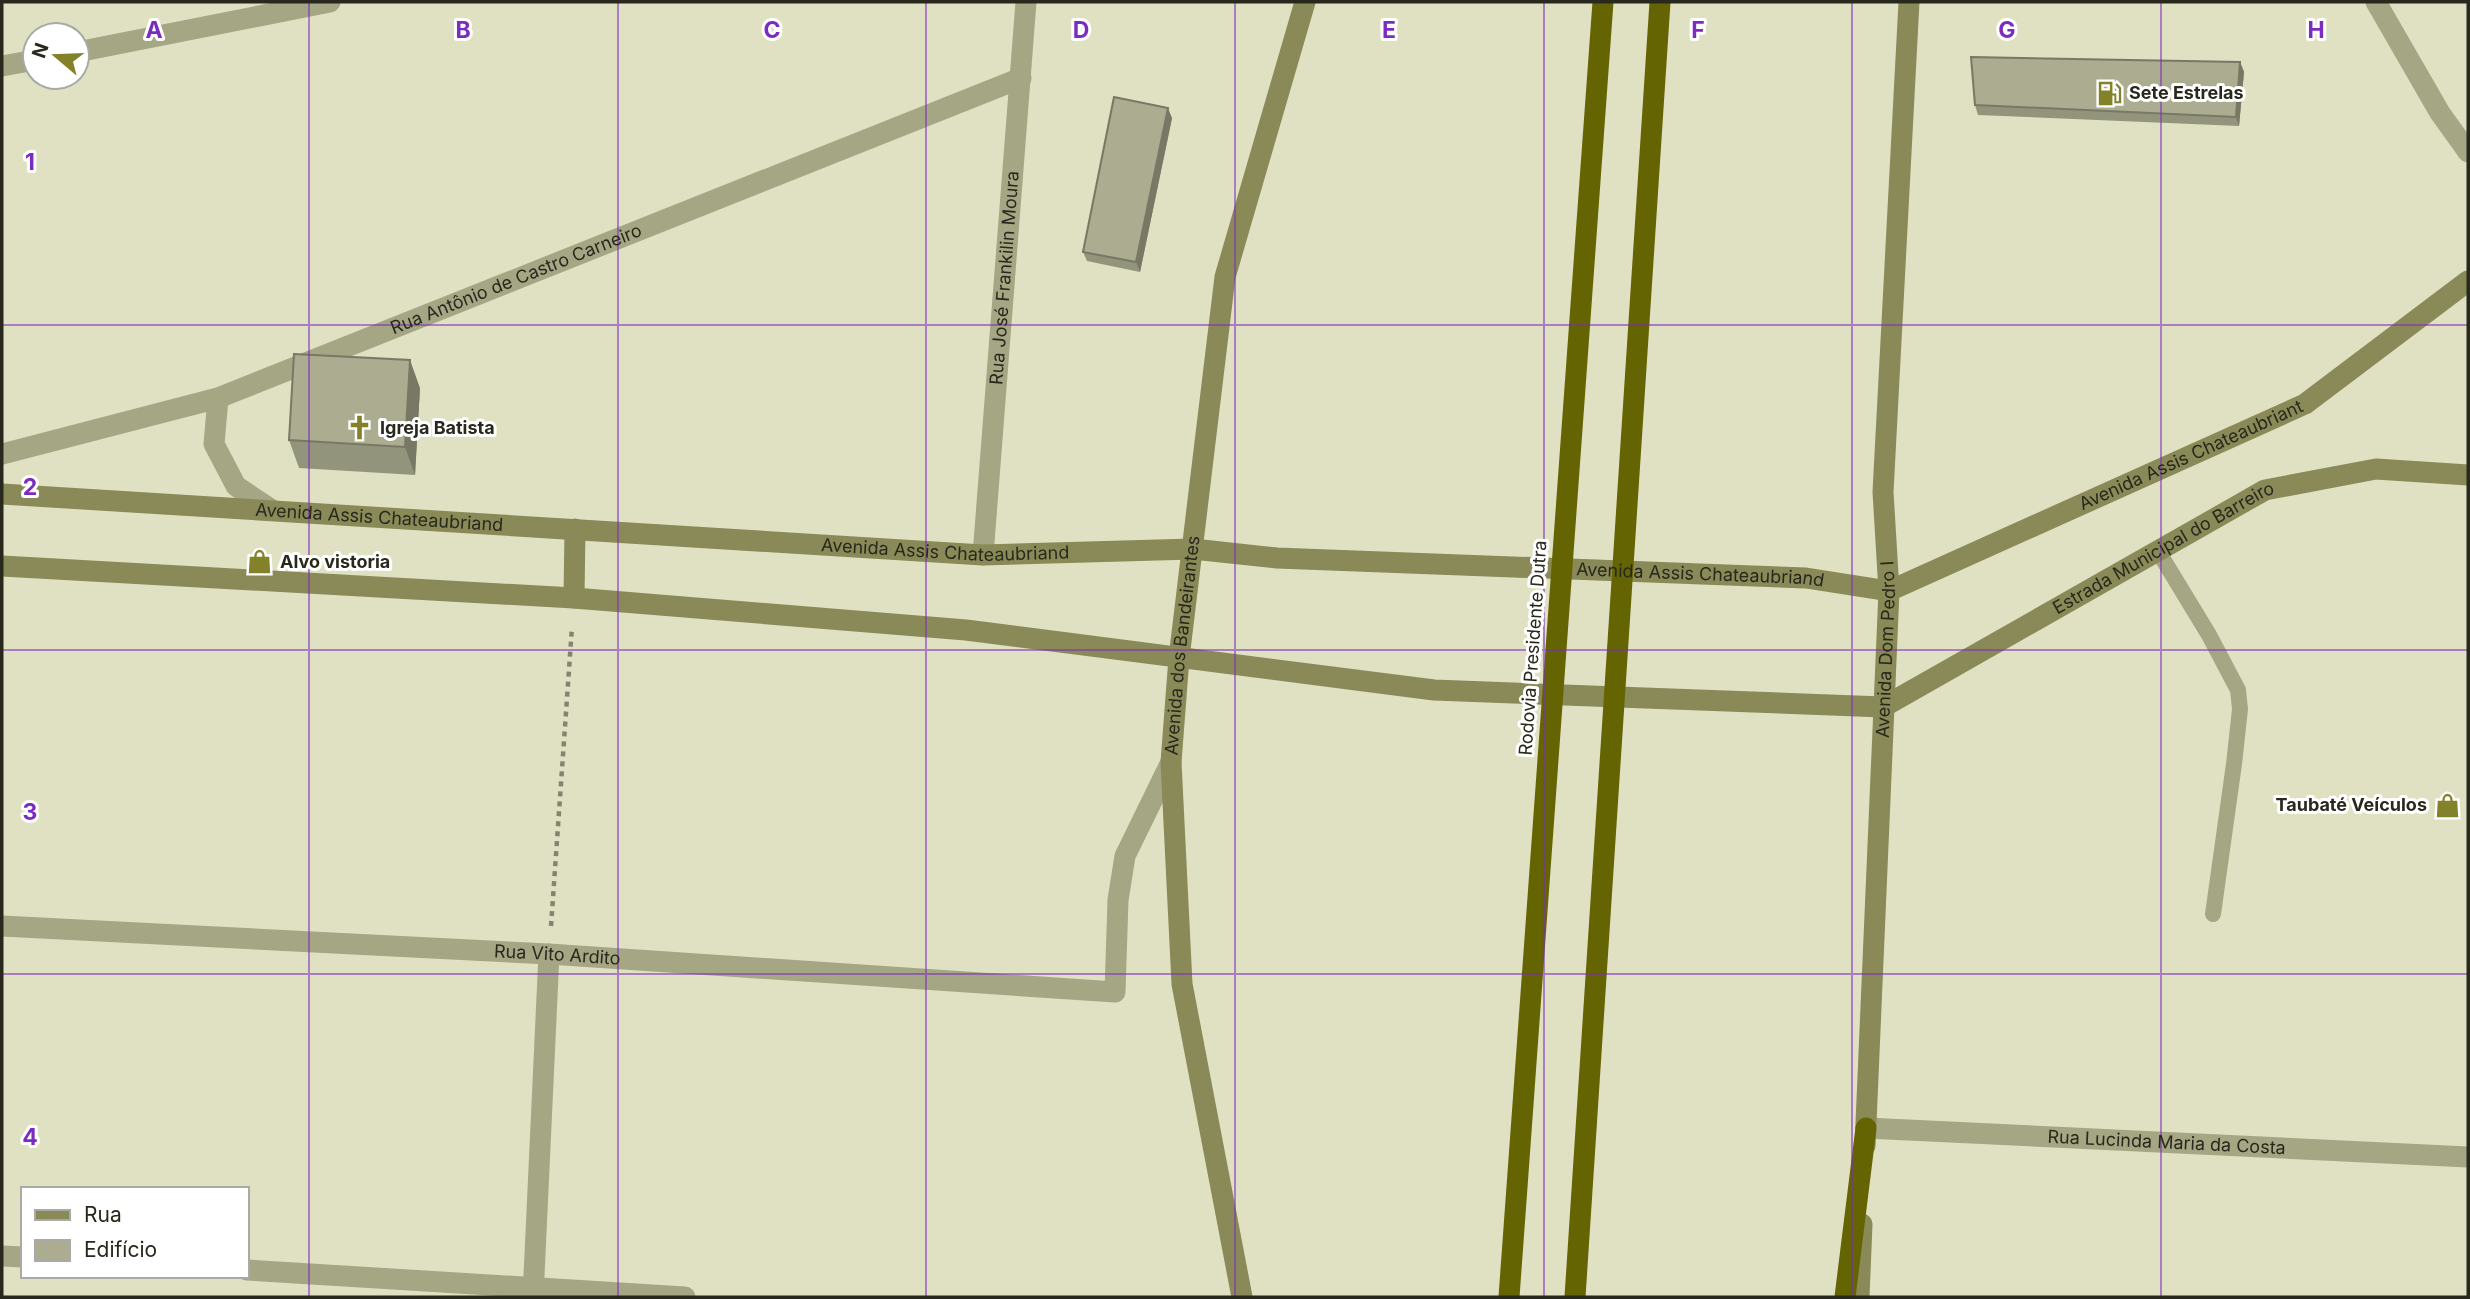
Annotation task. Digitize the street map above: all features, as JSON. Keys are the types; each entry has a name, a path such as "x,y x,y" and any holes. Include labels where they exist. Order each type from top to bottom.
{"highway":[{"name":"Rodovia Presidente Dutra","path":"1508,1297 1603,2"},
{"path":"1575,1297 1660,2"},
{"path":"1845,1297 1866,1128"}],"main road":[{"name":"Avenida dos Bandeirantes","path":"1242,1297 1182,984 1171,762 1179,658 1225,277 1306,2"},
{"name":"Avenida Dom Pedro I","path":"1859,1297 1889,591 1883,492 1909,2"},
{"name":"Avenida Assis Chateaubriant","path":"1889,591 2305,404 2468,281"},
{"name":"Estrada Municipal do Barreiro","path":"1883,707 2265,490 2376,469 2468,475"},
{"name":"Avenida Assis Chateaubriand","path":"2,494 983,555 1193,549 1277,558 1806,578 1889,591"},
{"path":"574,598 575,529"},
{"path":"2,566 574,598 966,630 1434,690 1883,707"}],"street":[{"path":"91,49 330,2"},
{"name":"Rua José Frankilin Moura","path":"983,555 1026,2"},
{"path":"2376,2 2440,113 2468,152"},
{"path":"2,66 21,63"},
{"name":"Rua Antônio de Castro Carneiro","path":"2,454 218,398 1021,78"},
{"path":"218,398 214,443 236,486 272,510"},
{"name":"Rua Vito Ardito","path":"2,926 549,954 1115,992 1118,900 1125,856 1171,762"},
{"path":"533,1291 549,954"},
{"name":"Rua Lucinda Maria da Costa","path":"1866,1128 2468,1157"},
{"path":"2,1256 21,1257"},
{"path":"248,1270 533,1291 685,1297"}],"lane":[{"path":"2158,551 2209,635 2238,690 2240,709 2234,764 2213,914"}],"path":[{"path":"549,954 574,598"}],"building":[{"name":"Sete Estrelas","path":"1971,57 2240,62 2236,117 1975,105"},
{"path":"1114,97 1168,108 1136,262 1083,252"},
{"name":"Igreja Batista","path":"294,354 410,360 405,447 289,440"}],"place":[{"name":"Sete Estrelas","path":"2109,93"},
{"name":"Igreja Batista","path":"360,428"},
{"name":"Alvo vistoria","path":"260,562"},
{"name":"Taubaté Veículos","path":"2447,805"}]}
